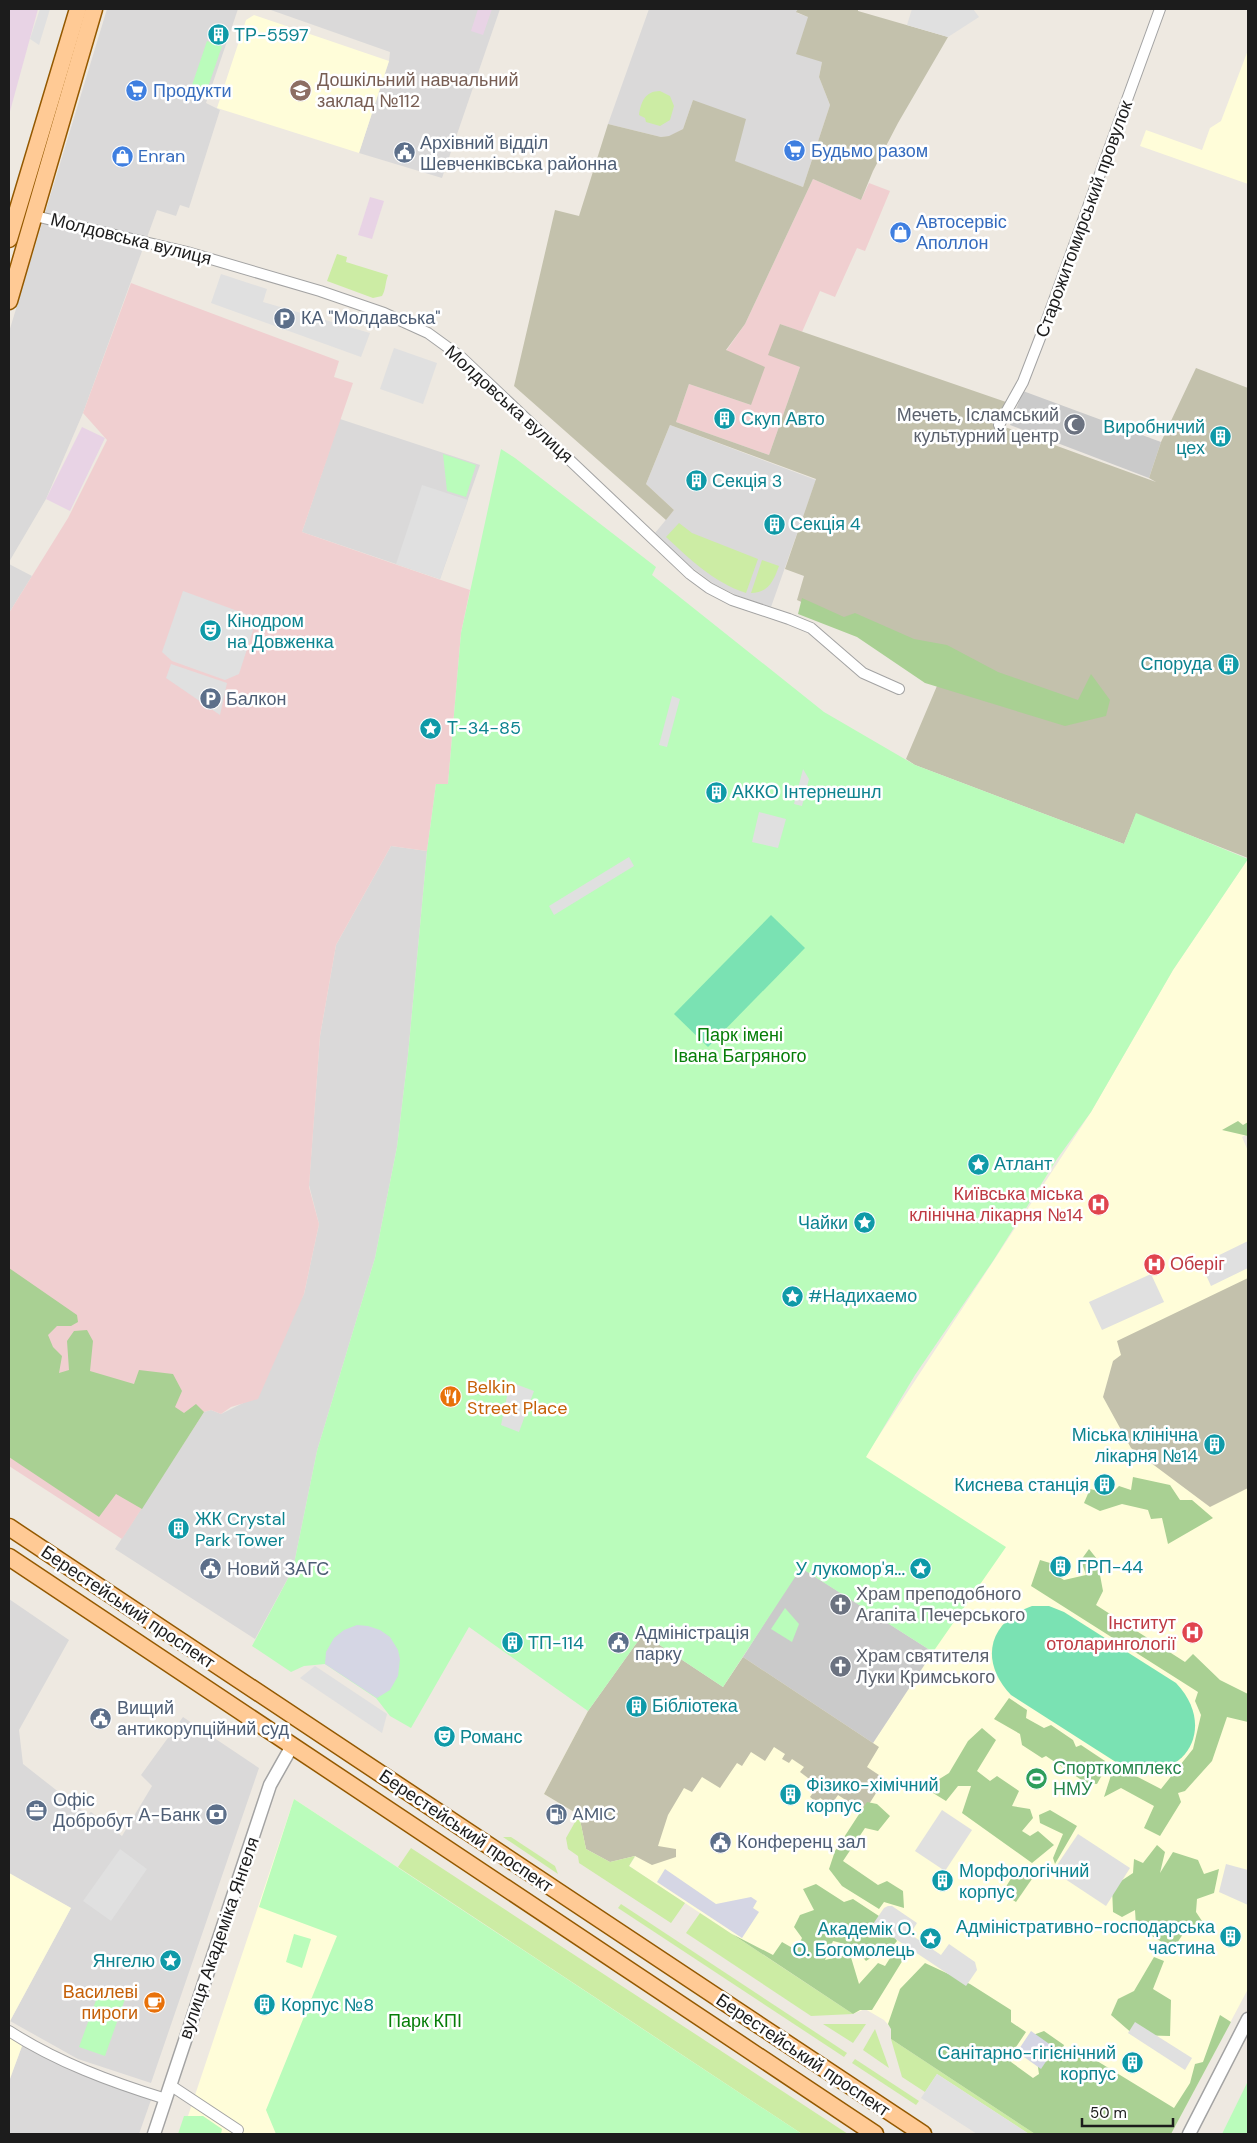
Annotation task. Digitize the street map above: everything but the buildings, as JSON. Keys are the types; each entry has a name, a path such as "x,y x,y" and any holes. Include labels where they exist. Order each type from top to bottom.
{"main road":[{"path":"9,239 78,9"},
{"path":"9,301 94,9"},
{"name":"Берестейський проспект","path":"9,1527 923,2134"},
{"name":"Берестейський проспект","path":"9,1557 875,2134"}],"street":[{"name":"Старожитомирський провулок","path":"999,425 1023,382 1042,333 1160,9"},
{"name":"Молдовська вулиця","path":"34,216 164,246 253,270 384,313 428,333 461,357 690,574 709,588 732,600 811,628 863,673 899,689"},
{"name":"вулиця Академіка Янгеля","path":"154,2134 270,1785 292,1746"},
{"path":"1189,2134 1248,2019"},
{"path":"9,2031 30,2045 93,2074 166,2099"},
{"path":"170,2085 238,2130"}],"shaded area":[{"path":"9,9 38,9 9,115"},
{"path":"40,9 50,9 39,45 30,39"},
{"path":"107,9 238,9 206,103 220,110 189,208 180,205 176,216 157,210 83,413 46,499 9,562 9,332"},
{"path":"268,9 500,9 442,178 359,153 389,61 390,52"},
{"path":"478,9 492,9 483,35 471,31"},
{"path":"649,9 798,9 797,13 808,17 822,62 819,77 830,105 803,187 734,161 693,100 683,129 670,136 661,137 608,124"},
{"path":"798,9 858,9 858,11 948,37 898,123 873,171 861,200 813,179 745,324 726,350 765,367 751,405 689,384 676,422 769,455 800,367 768,355 780,324 1006,402 994,423 1156,482 1149,478 1161,442 1196,368 1248,388 1248,858 1136,814 1124,844 915,765 906,759 945,667 797,600 804,576 785,569 816,479 670,425 646,484 674,510 666,520 514,386 555,210 579,216 608,124 661,137 669,136 683,129 693,100 746,119 735,161 803,187 830,105 819,77 822,62 796,54 808,17 796,12"},
{"path":"912,9 973,9 979,17 948,37 907,25"},
{"name":"Дошкільний навчальний заклад №112","path":"254,15 389,61 359,153 217,108 246,20"},
{"path":"1248,50 1248,184 1140,146 1146,130 1202,150 1210,128 1221,121"},
{"path":"813,179 861,200 869,183 890,191 865,251 857,248 835,297 820,291 802,332 780,324 800,367 769,455 676,422 689,384 751,405 726,351 745,324"},
{"path":"370,197 384,201 372,239 358,235"},
{"name":"КА \"Молдавська\"","path":"221,274 267,289 263,302 370,333 361,357 211,303"},
{"path":"131,283 339,361 334,377 353,383 302,532 470,590 461,633 448,784 436,784 427,851 391,846 336,945 320,1036 309,1187 319,1224 304,1294 258,1399 231,1407 221,1414 211,1410 204,1412 122,1539 9,1466 9,613 68,518 107,440 83,413"},
{"path":"394,348 437,363 423,404 380,389"},
{"name":"Мечеть, Ісламський культурний центр","path":"1023,391 1161,442 1149,478 1010,425"},
{"path":"340,419 480,465 440,579 302,532"},
{"path":"670,425 816,480 771,607 736,595 714,584 686,563 655,533 674,510 646,484"},
{"path":"82,427 105,438 70,511 46,499"},
{"path":"422,485 468,500 440,579 396,564"},
{"path":"9,564 32,576 9,613"},
{"path":"183,591 257,618 239,674 225,680 172,661 162,652"},
{"name":"Балкон","path":"171,664 227,683 220,715 166,678"},
{"path":"672,696 680,699 667,747 659,745"},
{"path":"803,769 809,779 802,806 794,804"},
{"path":"759,812 786,819 778,848 752,842"},
{"path":"391,846 427,851 408,1055 397,1147 375,1258 317,1451 293,1569 255,1639 115,1549 204,1412 211,1410 221,1414 245,1402 304,1294 319,1224 309,1185 320,1036 336,945"},
{"path":"629,857 634,866 554,915 549,906"},
{"path":"1248,859 1248,1134 1242,1137 1248,1151 1248,1989 1171,2134 1035,2134 891,2039 891,2028 884,2020 865,2009 853,2014 629,1866 635,1857 586,1849 579,1815 544,1794 588,1711 873,1743 937,1645 865,1457 1091,1112 1173,970"},
{"path":"1248,1241 1248,1268 1211,1286 1201,1264"},
{"path":"1151,1274 1164,1302 1102,1330 1089,1302"},
{"path":"1248,1278 1248,1488 1210,1507 1131,1448 1103,1397 1113,1361 1121,1355 1117,1341"},
{"path":"510,1382 534,1391 519,1432 501,1425"},
{"path":"800,1567 933,1652 873,1743 743,1657"},
{"path":"9,1599 69,1640 19,1730 23,1764 88,1815 91,1812 122,1836 152,1786 141,1775 183,1717 259,1768 151,2083 78,2059 10,2021 71,1908 9,1873"},
{"path":"357,1625 380,1630 390,1637 398,1650 400,1659 398,1676 390,1690 377,1698 325,1664 326,1652 334,1638 344,1630"},
{"path":"643,1634 723,1687 743,1657 879,1747 867,1767 885,1779 864,1812 838,1795 831,1805 820,1798 817,1803 810,1797 816,1788 807,1783 808,1778 800,1772 804,1767 792,1759 789,1763 782,1759 785,1754 774,1747 765,1761 751,1752 742,1766 737,1763 720,1788 702,1777 692,1792 684,1788 668,1815 658,1846 676,1849 676,1857 652,1865 635,1856 610,1862 586,1849 579,1815 544,1794 588,1711"},
{"path":"315,1666 387,1714 382,1733 300,1678"},
{"name":"Парк КПІ","path":"294,1799 802,2134 182,2134"},
{"path":"942,1810 972,1830 945,1871 915,1851"},
{"path":"1078,1834 1130,1868 1106,1906 1053,1871"},
{"path":"120,1849 147,1869 111,1921 83,1901"},
{"path":"1226,1864 1248,1870 1248,1905 1219,1892"},
{"path":"665,1869 716,1904 751,1897 757,1901 753,1908 759,1912 742,1938 657,1882"},
{"path":"9,1873 71,1908 10,2021 9,2020"},
{"path":"892,1906 917,1923 910,1934 941,1955 949,1944 975,1962 977,1970 966,1986 873,1924 884,1908"},
{"path":"1135,2022 1192,2058 1185,2070 1128,2033"},
{"path":"1031,2031 1055,2048 1041,2069 1017,2052"},
{"path":"9,2037 22,2046 9,2081"},
{"path":"22,2046 91,2078 152,2097 139,2134 9,2134 9,2082"},
{"path":"937,2074 1029,2134 977,2134 921,2098"}],"green space":[{"path":"207,41 222,46 205,96 190,91"},
{"path":"660,91 670,96 674,106 670,120 660,126 646,122 645,118 639,115 647,95"},
{"path":"337,254 347,257 346,262 388,275 382,296 373,298 327,281"},
{"name":"Парк імені Івана Багряного","path":"501,449 656,567 652,575 824,712 915,765 1124,844 1136,813 1248,859 1173,970 1091,1112 1057,1159 993,1261 915,1375 866,1457 1006,1547 933,1652 801,1568 723,1687 643,1634 588,1711 469,1627 411,1728 390,1716 376,1698 325,1664 304,1666 291,1672 252,1646 293,1569 317,1451 375,1258 397,1147 408,1055 427,851 436,784 448,784 461,633"},
{"path":"443,454 476,465 466,497 447,491"},
{"path":"679,523 692,533 758,559 746,593 713,577 666,537"},
{"path":"762,560 779,566 770,585 762,591 751,593"},
{"path":"802,598 844,617 855,613 914,639 947,645 998,672 1078,700 1091,674 1110,700 1106,716 1065,726 925,683 857,637 798,614"},
{"path":"771,915 805,948 708,1047 674,1014"},
{"path":"1238,1121 1243,1125 1248,1122 1248,1136 1222,1130"},
{"path":"9,1268 77,1315 78,1322 71,1326 57,1326 48,1335 53,1347 62,1356 59,1373 69,1370 67,1341 74,1331 87,1330 93,1341 90,1371 134,1384 139,1370 173,1374 182,1391 175,1407 184,1413 196,1404 204,1412 142,1509 116,1494 99,1517 9,1457"},
{"path":"1133,1477 1170,1485 1180,1500 1192,1500 1213,1518 1168,1544 1162,1518 1151,1519 1148,1510 1122,1504 1100,1511 1084,1503 1090,1489 1111,1494 1119,1486 1131,1490"},
{"path":"1089,1549 1097,1559 1103,1591 1096,1605 1185,1662 1193,1654 1220,1680 1248,1694 1248,1722 1227,1717 1212,1761 1185,1791 1178,1793 1181,1802 1160,1836 1144,1828 1154,1806 1121,1788 1104,1797 1113,1769 1132,1774 1161,1789 1193,1749 1201,1715 1195,1701 1198,1692 1031,1586 1040,1560 1050,1563 1049,1571 1064,1580 1086,1575 1081,1560"},
{"path":"1032,1606 1049,1606 1064,1612 1176,1683 1189,1701 1195,1718 1194,1735 1188,1750 1177,1762 1162,1769 1143,1771 1122,1766 1011,1695 1001,1682 995,1669 992,1656 993,1644 998,1632 1006,1622 1017,1613"},
{"path":"785,1608 799,1624 792,1642 771,1629"},
{"path":"1009,1698 1027,1710 1026,1718 1044,1728 1051,1725 1073,1740 1076,1747 1081,1745 1105,1761 1107,1766 1097,1784 1086,1783 1046,1756 1042,1758 1022,1745 1020,1734 994,1719"},
{"path":"982,1728 996,1740 977,1771 990,1781 997,1776 1019,1791 1012,1806 1030,1809 1033,1818 1022,1831 1030,1836 1038,1831 1054,1845 1032,1863 962,1813 971,1786 958,1786 946,1801 925,1788 949,1773 968,1741"},
{"name":"Парк КПІ","path":"294,1799 802,2134 276,2134 266,2110 337,1936 259,1907"},
{"path":"867,1802 877,1804 890,1816 878,1831 865,1828 843,1861 878,1885 887,1881 903,1891 904,1908 884,1902 879,1909 842,1886 829,1869 835,1851"},
{"path":"1050,1810 1077,1826 1055,1864 1053,1858 1063,1834 1040,1823 1039,1815"},
{"path":"579,1815 586,1849 610,1862 635,1856 629,1866 685,1903 671,1923 579,1863 578,1856 568,1849 566,1838"},
{"path":"503,1837 511,1837 555,1866 558,1874"},
{"path":"1157,1845 1165,1852 1160,1873 1173,1852 1198,1860 1204,1874 1219,1869 1214,1893 1197,1899 1196,1912 1202,1921 1185,1931 1173,1949 1136,1926 1135,1910 1122,1917 1113,1912 1112,1887 1133,1873 1134,1859 1143,1863"},
{"path":"411,1848 848,2134 802,2134 398,1867"},
{"path":"1019,1866 1034,1876 1016,1902 1002,1893"},
{"path":"816,1884 844,1902 853,1899 882,1918 897,1941 886,1954 878,1953 866,1961 853,1946 833,1941 825,1960 850,1954 859,1984 878,1963 885,1966 899,1944 906,1955 872,2010 860,2010 853,2014 732,1934 773,1955 782,1942 796,1950 802,1938 794,1927 800,1915 814,1910 803,1889"},
{"path":"621,1904 847,2053 844,2057 618,1908"},
{"path":"700,1913 853,2014 811,2016 686,1933"},
{"path":"294,1934 311,1939 302,1968 286,1962"},
{"path":"1154,1957 1164,1961 1153,1989 1171,2000 1170,2036 1134,2035 1111,2015 1118,1999 1134,1991"},
{"path":"925,1963 970,1984 1011,2010 1011,2022 1026,2032 1016,2047 1011,2062 1033,2078 1039,2074 1033,2035 1044,2031 1064,2045 1060,2057 1067,2060 1084,2053 1174,2108 1190,2083 1195,2064 1203,2062 1220,2015 1231,2022 1171,2134 1035,2134 891,2039 891,2029 888,2024 900,1989"},
{"path":"100,1989 125,1999 105,2056 79,2047"},
{"path":"823,2024 866,2024 853,2043"},
{"path":"875,2029 889,2068 863,2050"},
{"path":"891,2039 1035,2134 1029,2134 937,2074 925,2092 902,2077"},
{"path":"855,2059 919,2101 916,2105 852,2063"},
{"path":"1248,2081 1248,2134 1222,2134"},
{"path":"184,2116 203,2116 222,2129 221,2134 178,2134"}],"place":[{"name":"ТР-5597","path":"218,35"},
{"name":"Дошкільний навчальний заклад №112","path":"301,90"},
{"name":"Продукти","path":"137,91"},
{"name":"Будьмо разом","path":"795,151"},
{"name":"Архівний відділ Шевченківська районна","path":"404,153"},
{"name":"Enran","path":"122,156"},
{"name":"Автосервіс Аполлон","path":"900,232"},
{"name":"КА \"Молдавська\"","path":"285,318"},
{"name":"Скуп Авто","path":"725,419"},
{"name":"Мечеть, Ісламський культурний центр","path":"1075,425"},
{"name":"Виробничий цех","path":"1221,437"},
{"name":"Секція 3","path":"696,481"},
{"name":"Секція 4","path":"774,524"},
{"name":"Кінодром на Довженка","path":"211,631"},
{"name":"Споруда","path":"1228,664"},
{"name":"Балкон","path":"210,699"},
{"name":"Т-34-85","path":"431,728"},
{"name":"АККО Інтернешнл","path":"716,792"},
{"name":"Атлант","path":"978,1164"},
{"name":"Київська міська клінічна лікарня №14","path":"1099,1204"},
{"name":"Чайки","path":"864,1223"},
{"name":"Оберіг","path":"1154,1264"},
{"name":"#Надихаемо","path":"792,1296"},
{"name":"Belkin Street Place","path":"451,1397"},
{"name":"Міська клінічна лікарня №14","path":"1214,1445"},
{"name":"Киснева станція","path":"1105,1485"},
{"name":"ЖК Crystal Park Tower","path":"179,1529"},
{"name":"ГРП-44","path":"1061,1567"},
{"name":"Новий ЗАГС","path":"211,1569"},
{"name":"У лукомор'я...","path":"921,1569"},
{"name":"Храм преподобного Агапіта Печерського","path":"840,1604"},
{"name":"Інститут отоларингології","path":"1192,1633"},
{"name":"ТП-114","path":"512,1643"},
{"name":"Адміністрація парку","path":"619,1643"},
{"name":"Храм святителя Луки Кримського","path":"840,1666"},
{"name":"Бібліотека","path":"636,1706"},
{"name":"Вищий антикорупційний суд","path":"101,1718"},
{"name":"Романс","path":"444,1737"},
{"name":"Спорткомплекс НМУ","path":"1037,1778"},
{"name":"Фізико-хімічний корпус","path":"790,1795"},
{"name":"Офіс Добробут","path":"37,1810"},
{"name":"AMIC","path":"556,1814"},
{"name":"А-Банк","path":"216,1815"},
{"name":"Конференц зал","path":"721,1842"},
{"name":"Морфологічний корпус","path":"943,1881"},
{"name":"Адміністративно-господарська частина","path":"1231,1937"},
{"name":"Академік О. О. Богомолець","path":"931,1939"},
{"name":"Янгелю","path":"171,1961"},
{"name":"Василеві пироги","path":"154,2002"},
{"name":"Корпус №8","path":"265,2005"},
{"name":"Санітарно-гігієнічний корпус","path":"1132,2063"}]}
